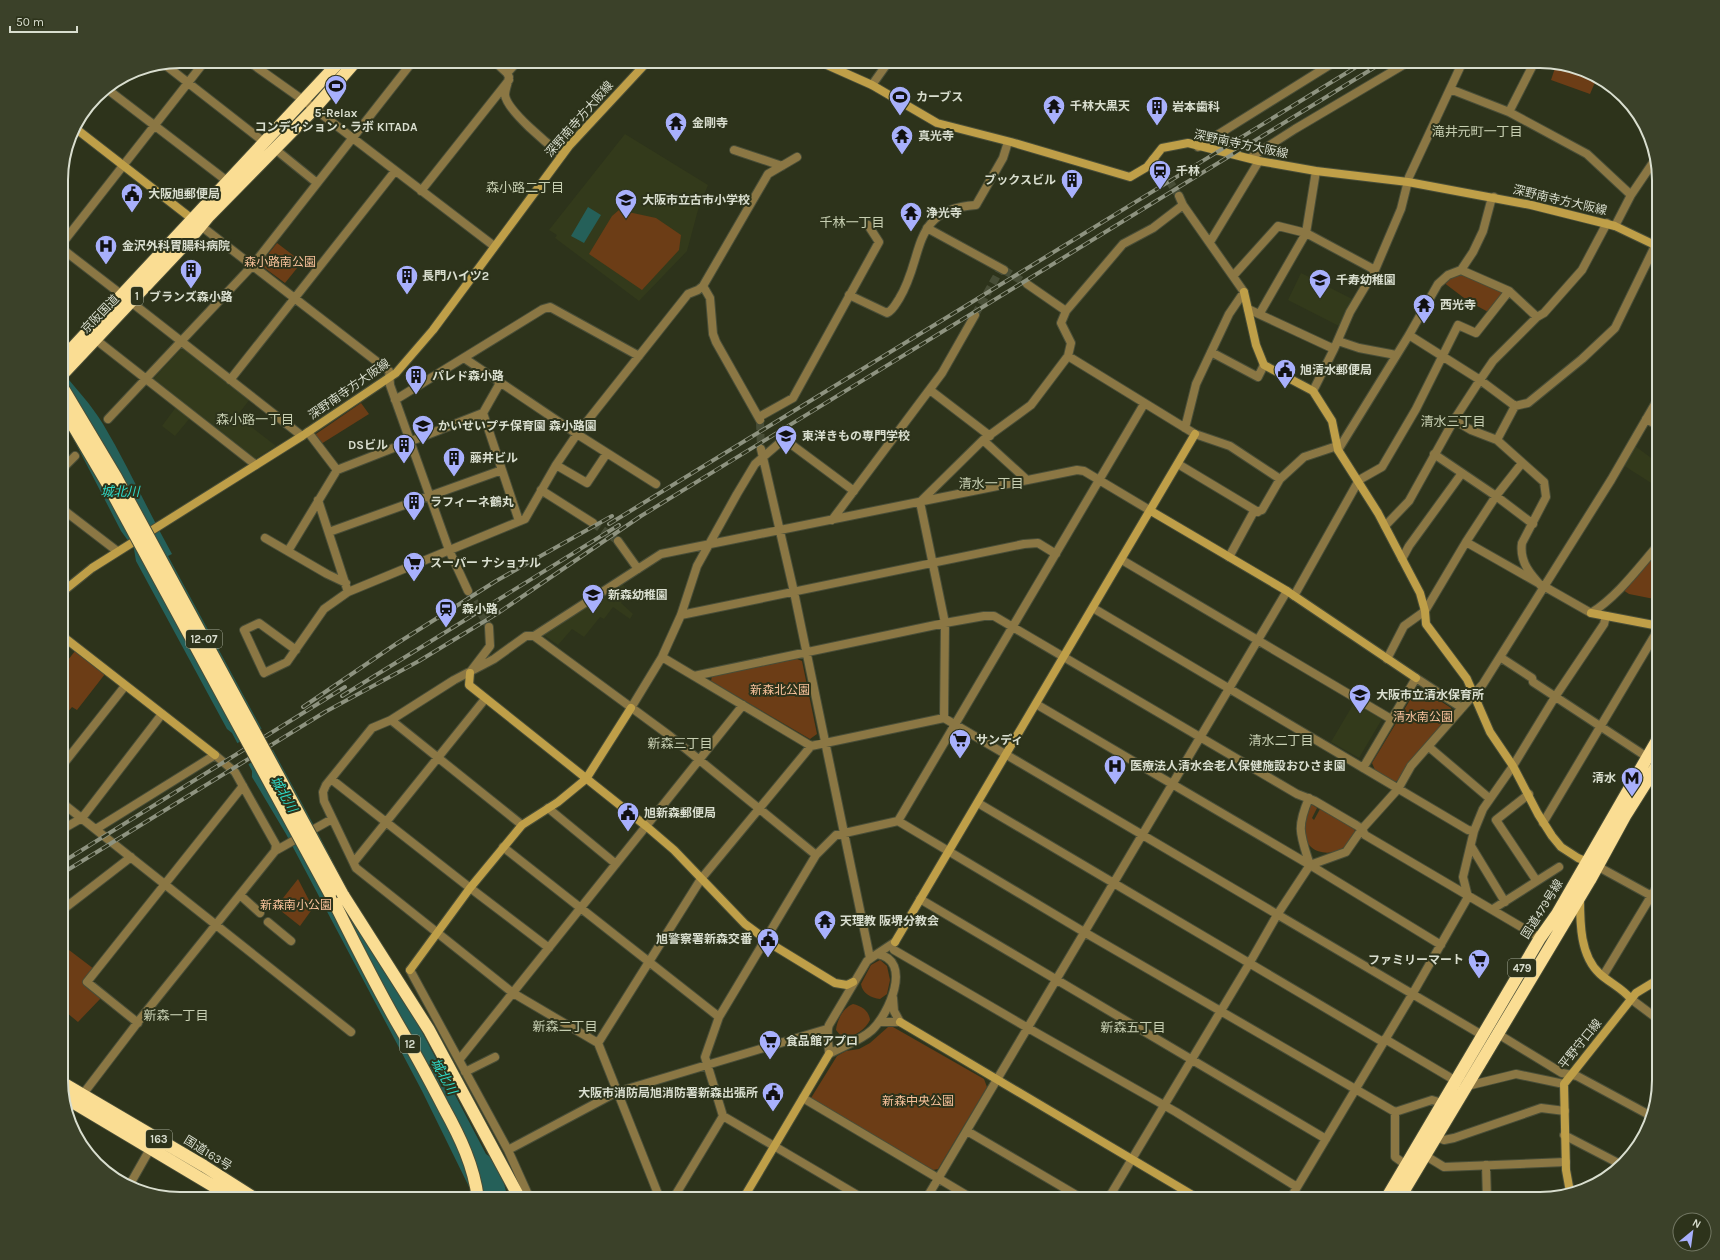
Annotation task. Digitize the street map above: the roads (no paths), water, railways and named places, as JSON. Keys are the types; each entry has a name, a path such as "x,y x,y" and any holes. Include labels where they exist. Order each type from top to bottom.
{"highway":[{"name":"京阪国道","path":"197,222 227,181 333,68"},
{"name":"京阪国道","path":"68,358 126,299 197,222 275,149 314,109 350,68"},
{"name":"京阪国道","path":"68,359 95,339 126,299"},
{"name":"12-07","path":"68,397 116,477 343,895 430,1030 516,1192"},
{"name":"12","path":"68,417 111,490 330,894 355,945 399,1027 412,1046 460,1138 472,1168 477,1192"},
{"name":"国道479号線","path":"1404,1192 1580,896 1592,863 1652,749"},
{"name":"国道479号線","path":"1390,1192 1540,938 1652,775"},
{"name":"国道163号","path":"68,1089 79,1099 150,1149 223,1192"},
{"name":"国道163号","path":"69,1098 79,1099 204,1166 245,1192"}],"street":[{"path":"169,68 264,142"},
{"path":"68,236 199,68"},
{"path":"258,68 303,100 352,139 494,246"},
{"path":"108,419 143,380 147,379 253,265 408,68"},
{"path":"501,68 508,76"},
{"path":"421,191 513,68"},
{"name":"深野南寺方大阪線","path":"68,587 92,568 119,550 305,434 390,378 417,351 562,155 641,68"},
{"name":"深野南寺方大阪線","path":"834,68 872,85 937,123 1130,177 1142,173 1162,148 1188,143 1198,147 1259,161 1316,171 1408,182 1494,197 1611,225 1652,244"},
{"path":"872,85 884,68"},
{"path":"1198,147 1325,68"},
{"path":"1250,158 1295,129 1398,68"},
{"path":"1313,391 1336,345 1350,312 1375,270 1400,209 1409,177 1460,68"},
{"path":"1509,112 1531,68"},
{"path":"508,76 505,93 506,99 528,126 562,155"},
{"path":"1450,89 1509,112 1587,154 1631,195"},
{"path":"111,92 227,181"},
{"path":"80,132 389,371 390,385 410,442 449,550 468,591"},
{"path":"849,295 887,313 892,310 906,288 917,251 927,228 947,210 976,205 1003,158 1008,142"},
{"path":"275,149 317,183"},
{"path":"734,150 782,166"},
{"path":"296,650 259,623 244,630 264,673 288,662 296,650 324,608 348,592 525,519 556,465 577,434 688,294 703,286 768,174 797,157"},
{"path":"1153,159 1162,170"},
{"path":"1210,242 1259,161"},
{"path":"1386,526 1409,501 1454,420 1493,361 1537,317 1544,313 1582,270 1651,166"},
{"path":"230,380 395,171"},
{"path":"1260,313 1306,234 1316,171"},
{"path":"1179,196 1183,205 1234,275 1244,292 1256,345 1264,365 1313,391 1332,421 1337,448 1359,480 1386,526 1420,593 1425,612 1426,624 1467,679 1492,736 1513,766 1543,823 1561,847 1569,853 1592,863 1652,896"},
{"path":"1229,557 1254,514 1264,507 1280,479 1304,457 1337,448 1409,335 1438,284 1448,275 1461,270 1483,231 1491,201 1494,197"},
{"path":"920,502 987,438 1031,405 1068,356 1072,343 1061,323 1066,311 1123,244 1153,228 1183,205"},
{"path":"703,286 710,298 713,334 716,342 731,372 760,419 793,398 879,242 868,225"},
{"path":"1234,275 1278,226 1306,234 1375,270"},
{"path":"927,228 1001,270"},
{"path":"68,253 230,380 305,434 337,470"},
{"path":"1496,440 1515,406 1528,403 1582,359 1615,328 1652,256"},
{"path":"1461,270 1509,291 1537,317"},
{"path":"1027,284 1066,311"},
{"path":"1294,596 1359,480 1382,467 1416,409 1458,325 1476,333 1509,291"},
{"path":"1185,428 1196,384 1229,314 1244,292"},
{"path":"395,400 541,310 550,306 640,356"},
{"path":"1248,309 1336,345 1396,355"},
{"path":"832,520 942,373 974,315"},
{"path":"1409,335 1480,380 1515,406"},
{"path":"95,339 256,465"},
{"path":"1211,352 1258,377 1264,365"},
{"path":"1068,356 1195,434 1230,446 1280,479"},
{"path":"464,358 577,434 656,484"},
{"path":"288,551 337,470 483,413 500,383"},
{"path":"930,390 987,438 1027,480"},
{"path":"898,821 1144,404"},
{"path":"1112,1192 1277,915 1310,864 1346,852 1362,829 1398,789 1411,766 1483,684 1544,588 1567,546 1611,480 1652,409"},
{"path":"483,413 519,522"},
{"path":"1646,419 1652,422"},
{"path":"1454,420 1471,430 1496,440 1544,482 1546,497 1522,543 1521,549 1523,561 1529,573 1544,588"},
{"path":"1187,1192 900,1022 894,1012 893,997 896,980 892,963 895,946 920,899 1122,560 1195,434"},
{"path":"527,1192 508,1150 410,970 470,888 522,825 548,808 586,779 632,708 662,657 681,615 697,566 740,488 762,453 784,439 854,491"},
{"path":"556,465 587,483 607,453"},
{"path":"762,453 794,592 843,833 874,956"},
{"path":"1434,454 1496,496 1533,524"},
{"path":"68,463 75,456"},
{"path":"1387,659 1404,626 1425,612 1466,542 1496,496 1522,463"},
{"path":"1178,464 1258,512"},
{"path":"329,532 502,470"},
{"path":"657,1192 598,1043 513,993 356,868 322,797 326,785 372,728 391,720 448,684 494,659 526,636 534,636 661,554 708,546 1076,470 1084,471 1287,591 1462,708"},
{"path":"1402,559 1409,546 1462,473"},
{"path":"541,490 593,523"},
{"path":"318,500 348,592"},
{"path":"920,502 945,623 944,718"},
{"path":"68,513 119,550"},
{"path":"265,538 327,574 346,583"},
{"path":"618,541 638,569"},
{"path":"1466,542 1544,588 1591,613 1652,626"},
{"path":"681,615 1033,543 1038,543 1056,554"},
{"path":"1591,613 1601,607 1630,578 1652,552"},
{"path":"1122,560 1391,719"},
{"path":"931,1192 1287,591"},
{"path":"1093,608 1468,830 1474,831"},
{"path":"694,676 945,623 989,615 998,617 1297,794 1309,798 1362,829 1365,835 1540,938"},
{"path":"1294,1192 1413,993 1468,897 1463,877 1474,831 1482,809 1513,766 1555,697 1604,624 1606,616"},
{"path":"489,627 490,646 470,673 469,685 674,850 745,924 765,940 835,983 847,985 853,982"},
{"path":"534,636 632,708 816,854"},
{"path":"1543,823 1652,639"},
{"path":"68,641 235,772 278,849"},
{"path":"662,657 811,746"},
{"path":"1500,657 1532,678 1533,682 1555,697 1647,757"},
{"path":"1364,768 1416,678"},
{"path":"68,758 125,686"},
{"path":"354,862 485,699"},
{"path":"1036,704 1172,785 1310,864 1441,945"},
{"path":"459,1060 743,705"},
{"path":"68,826 82,818 162,714"},
{"path":"598,1043 701,879 811,746 824,742 944,718 1482,1035"},
{"path":"391,720 522,825"},
{"path":"1429,747 1490,798"},
{"path":"96,829 215,756"},
{"path":"331,779 549,948"},
{"path":"138,1023 87,982 243,786"},
{"path":"1529,794 1496,820 1536,880"},
{"path":"1309,798 1301,817 1300,832 1310,864"},
{"path":"978,803 1249,964 1456,1081"},
{"path":"68,807 217,924 351,1032"},
{"path":"548,808 616,864"},
{"path":"79,1099 278,849 332,819"},
{"path":"852,1192 723,1116 706,1057 719,1017 816,854 836,835 898,821 1084,932 1221,1010 1394,1112 1432,1100 1442,1103"},
{"path":"1471,846 1505,902"},
{"path":"503,847 719,1017"},
{"path":"68,906 131,857"},
{"path":"1493,909 1536,880 1559,867"},
{"path":"240,895 260,913"},
{"path":"1580,896 1581,926 1585,948 1592,965 1603,976 1624,990 1631,999 1652,1015"},
{"path":"920,899 1326,1139"},
{"path":"1603,976 1652,902"},
{"path":"268,922 291,941"},
{"path":"829,1054 829,1037 827,1028 853,982 874,956 895,946"},
{"path":"895,946 1028,1028 1164,1105 1297,1187"},
{"path":"874,956 886,957 892,963"},
{"name":"平野守口線","path":"1569,1188 1564,1135 1564,1084 1636,993 1652,983"},
{"path":"750,1192 774,1146 829,1054 844,1044 864,1036 879,1022 893,997"},
{"path":"879,1022 900,1022"},
{"path":"508,1150 617,1092 827,1028"},
{"path":"1498,1034 1562,1073 1577,1076 1647,1114"},
{"path":"829,1037 835,1042 844,1044"},
{"path":"465,1072 495,1057"},
{"path":"1467,1086 1516,1074 1564,1084"},
{"path":"803,1098 961,1192"},
{"path":"1437,1137 1444,1140 1454,1138 1541,1108 1565,1111"},
{"path":"1394,1112 1395,1156 1406,1165"},
{"path":"677,1192 723,1116"},
{"path":"967,1130 1071,1192"},
{"path":"1564,1135 1616,1162"},
{"path":"132,1181 150,1149"},
{"path":"1426,1156 1444,1168 1566,1162"},
{"path":"1486,1165 1487,1192"}],"water":[{"path":"588,207 601,215 584,243 571,236"},
{"name":"城北川","path":"68,379 98,417 121,456 172,554 168,556 312,822 486,1154 495,1162 503,1180 506,1192 472,1192 422,1091 286,834 252,777 252,771 232,733 227,729 136,561 134,549 121,531 68,429"}],"tunnel":[{"path":"1162,170 1179,196"},
{"path":"1004,270 1027,284"},
{"path":"975,315 999,272"},
{"path":"760,422 761,449"},
{"path":"593,523 618,541"},
{"path":"468,591 489,627"}],"railway":[{"path":"609,524 1355,68"},
{"path":"68,870 325,712 419,661 498,613 641,516 1374,68"},
{"path":"303,707 396,644 496,581 612,516"},
{"path":"342,696 619,525"},
{"path":"68,859 345,687"}],"place":[{"name":"5-Relax コンディション・ラボ KITADA","path":"336,106"},
{"name":"カーブス","path":"900,116"},
{"name":"千林大黒天","path":"1054,126"},
{"name":"岩本歯科","path":"1157,126"},
{"name":"金剛寺","path":"676,142"},
{"name":"真光寺","path":"902,156"},
{"name":"千林","path":"1160,190"},
{"name":"ブックスビル","path":"1072,200"},
{"name":"大阪旭郵便局","path":"132,214"},
{"name":"大阪市立古市小学校","path":"626,220"},
{"name":"浄光寺","path":"911,232"},
{"name":"金沢外科胃腸科病院","path":"106,266"},
{"name":"ブランズ森小路","path":"191,290"},
{"name":"長門ハイツ2","path":"407,296"},
{"name":"千寿幼稚園","path":"1320,300"},
{"name":"西光寺","path":"1424,324"},
{"name":"旭清水郵便局","path":"1285,390"},
{"name":"パレド森小路","path":"416,396"},
{"name":"かいせいプチ保育園 森小路園","path":"423,446"},
{"name":"東洋きもの専門学校","path":"786,456"},
{"name":"DSビル","path":"404,464"},
{"name":"藤井ビル","path":"454,478"},
{"name":"ラフィーネ鶴丸","path":"414,522"},
{"name":"スーパー ナショナル","path":"414,582"},
{"name":"新森幼稚園","path":"593,614"},
{"name":"森小路","path":"446,628"},
{"name":"大阪市立清水保育所","path":"1360,714"},
{"name":"サンディ","path":"960,760"},
{"name":"医療法人清水会老人保健施設おひさま園","path":"1115,786"},
{"name":"清水","path":"1632,798"},
{"name":"旭新森郵便局","path":"628,832"},
{"name":"天理教 阪堺分教会","path":"825,940"},
{"name":"旭警察署新森交番","path":"768,958"},
{"name":"ファミリーマート","path":"1479,980"},
{"name":"食品館アプロ","path":"770,1060"},
{"name":"大阪市消防局旭消防署新森出張所","path":"773,1112"}],"district":[{"name":"滝井元町一丁目","path":"1477,131"},
{"name":"森小路二丁目","path":"525,187"},
{"name":"千林一丁目","path":"852,222"},
{"name":"森小路一丁目","path":"255,419"},
{"name":"清水三丁目","path":"1453,421"},
{"name":"清水一丁目","path":"991,483"},
{"name":"清水二丁目","path":"1281,740"},
{"name":"新森三丁目","path":"680,743"},
{"name":"新森一丁目","path":"176,1015"},
{"name":"新森二丁目","path":"565,1026"},
{"name":"新森五丁目","path":"1133,1027"}],"park label":[{"name":"森小路南公園","path":"280,262"},
{"name":"新森北公園","path":"780,690"},
{"name":"清水南公園","path":"1423,717"},
{"name":"新森南小公園","path":"296,905"},
{"name":"新森中央公園","path":"918,1101"}]}
